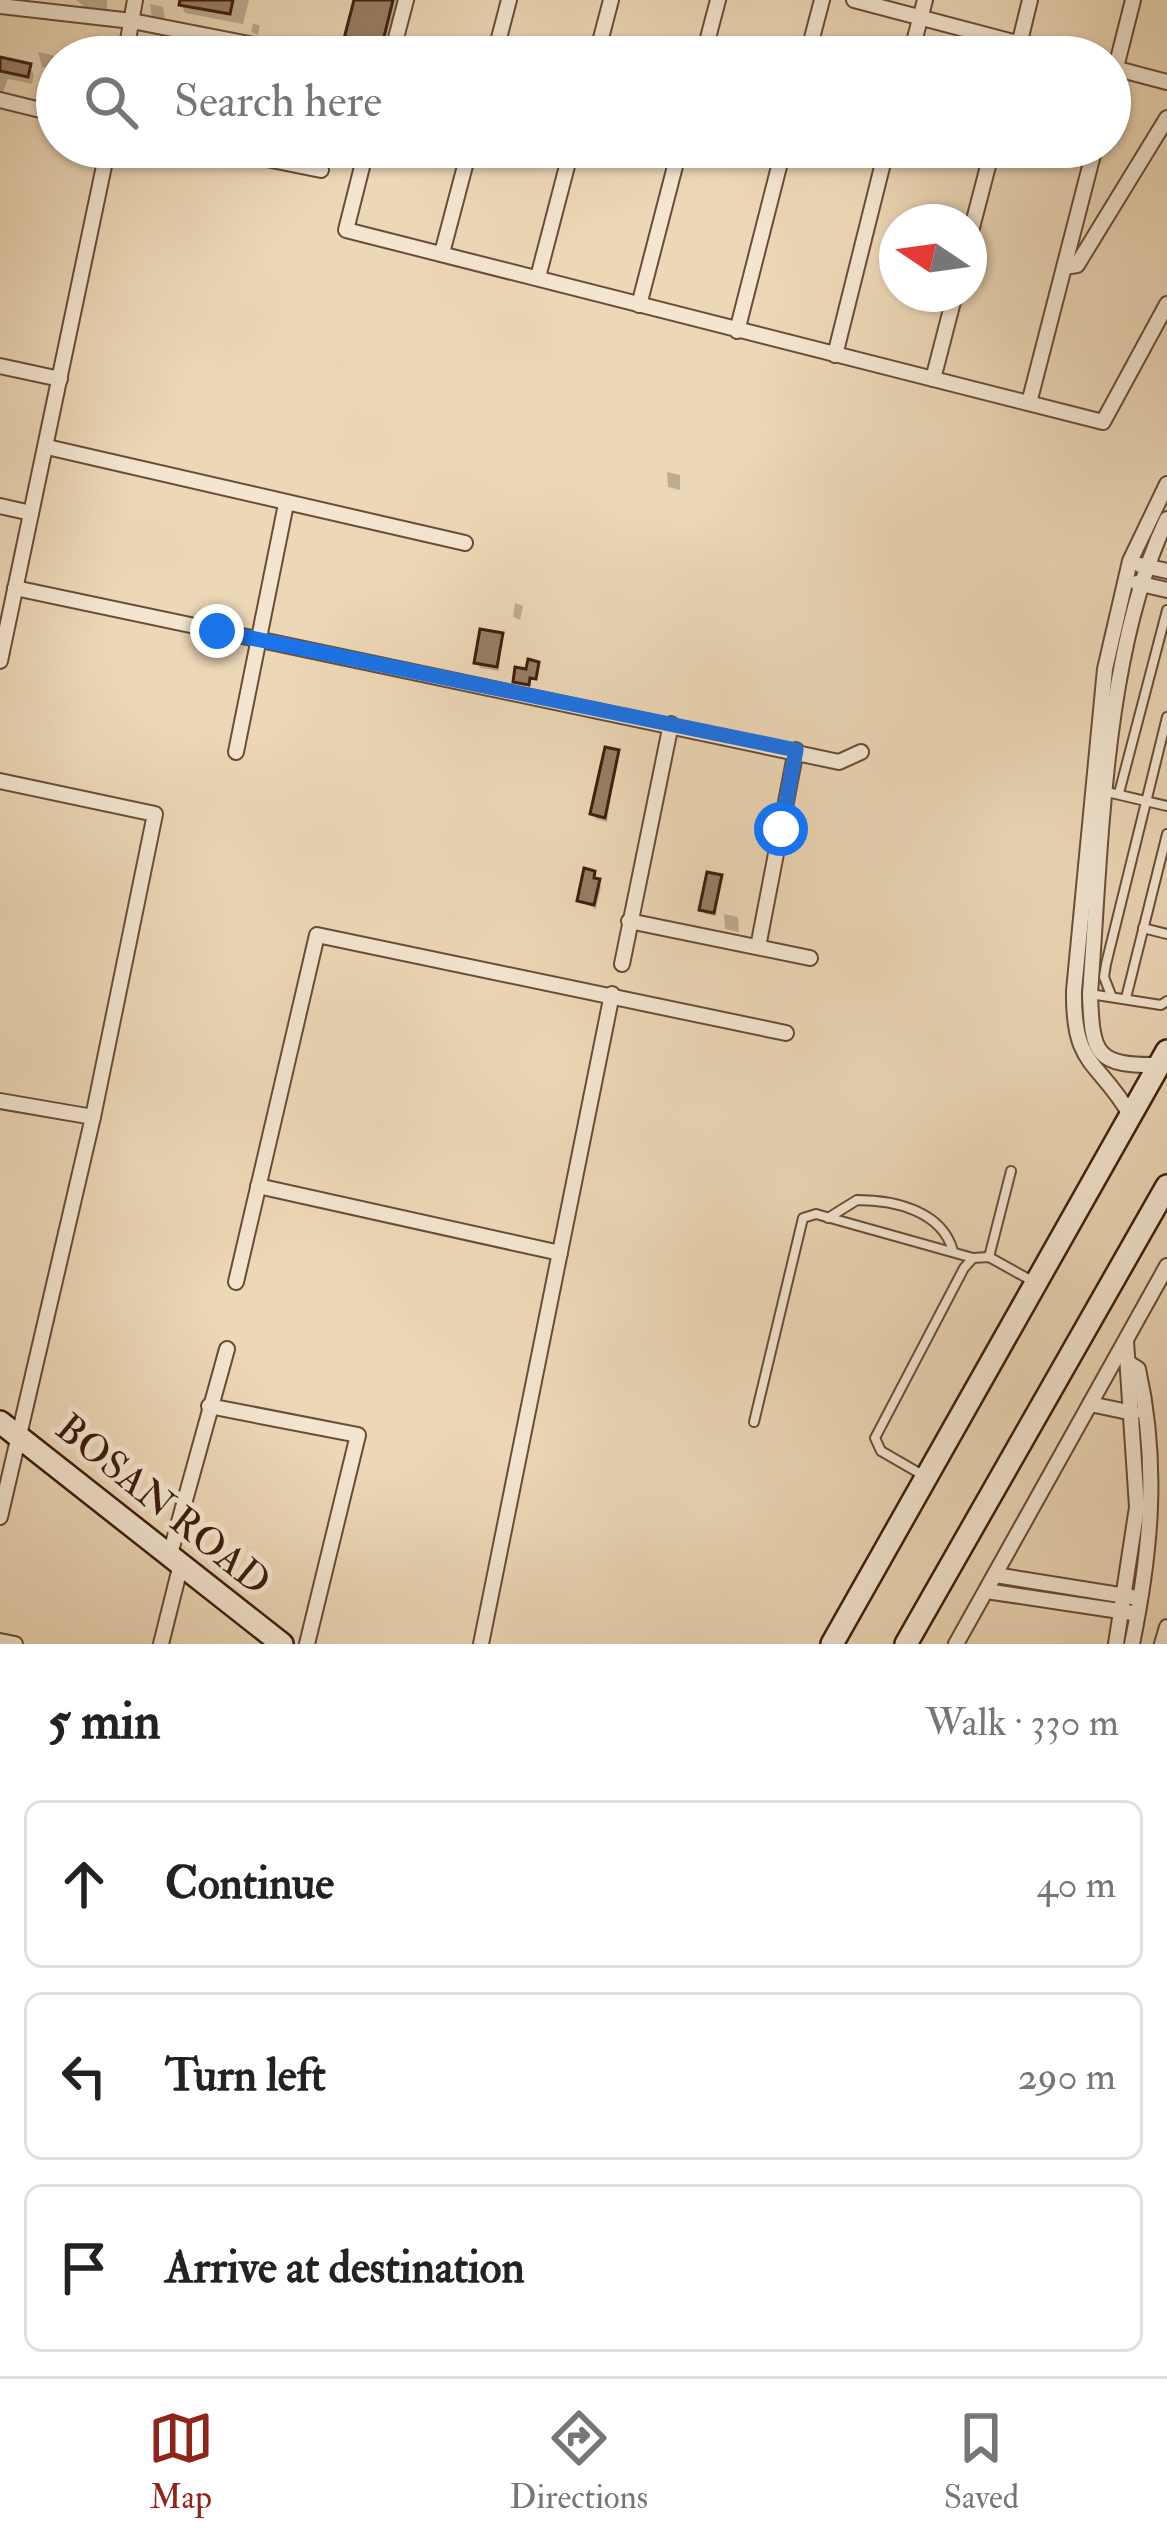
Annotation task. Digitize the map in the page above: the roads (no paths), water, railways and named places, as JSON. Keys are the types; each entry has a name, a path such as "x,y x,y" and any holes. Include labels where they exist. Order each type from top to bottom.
{"main road":[{"path":"832,1644 1163,1058"},
{"path":"906,1644 1158,1223 1167,1186"},
{"name":"BOSAN ROAD","path":"0,1422 274,1641"}],"street":[{"path":"129,36 135,0"},
{"path":"397,36 406,0"},
{"path":"500,36 509,0"},
{"path":"602,36 611,0"},
{"path":"709,36 718,0"},
{"path":"813,36 822,0"},
{"path":"854,0 976,36"},
{"path":"915,36 925,0"},
{"path":"1021,36 1030,0"},
{"path":"1122,36 1133,0"},
{"path":"0,5 132,21 208,36"},
{"path":"1131,73 1167,82"},
{"path":"0,100 36,109"},
{"path":"1064,267 1076,265 1167,118"},
{"path":"1,655 104,168"},
{"path":"312,168 322,170"},
{"path":"362,168 346,230 1103,422 1167,304"},
{"path":"442,253 464,168"},
{"path":"538,277 567,168"},
{"path":"639,305 675,168"},
{"path":"737,331 779,168"},
{"path":"835,355 882,168"},
{"path":"978,204 987,168"},
{"path":"1029,404 1090,168"},
{"path":"933,379 950,312"},
{"path":"0,366 60,379"},
{"path":"47,447 465,543"},
{"path":"1131,1117 1109,1080 1084,1060 1073,1022 1090,790 1124,580 1167,484"},
{"path":"236,752 286,504"},
{"path":"0,506 32,513"},
{"path":"1163,1058 1120,1066 1102,1057 1091,1033 1090,994 1140,584 1167,519"},
{"path":"1130,561 1167,572"},
{"path":"1124,580 1167,590"},
{"path":"15,588 839,762 861,752"},
{"path":"622,964 671,724"},
{"path":"758,947 796,750"},
{"path":"0,781 154,814 93,1117 0,1517"},
{"path":"629,921 810,958"},
{"path":"236,1282 317,935 786,1033"},
{"path":"481,1644 612,994"},
{"path":"0,1101 93,1117"},
{"path":"258,1186 560,1253"},
{"path":"956,1644 1167,1266"},
{"path":"1126,1340 1137,1508 1132,1644"},
{"path":"161,1644 209,1406 227,1349"},
{"path":"1116,1644 1132,1605 1153,1477 1147,1409 1138,1369 1130,1364"},
{"path":"1090,1404 1133,1414"},
{"path":"209,1406 358,1436 308,1644"},
{"path":"995,1575 1132,1605"},
{"path":"986,1591 1132,1605"},
{"path":"1162,1644 1167,1627"},
{"path":"0,1641 15,1644"}],"lane":[{"path":"1167,610 1113,792 1167,806"},
{"path":"1112,995 1104,977 1106,964 1167,717"},
{"path":"1126,998 1167,834"},
{"path":"1143,928 1167,934"},
{"path":"1090,994 1161,1005 1167,1001"},
{"path":"989,1257 1011,1171"},
{"path":"828,1218 857,1199 920,1212 944,1230 953,1253"},
{"path":"754,1422 800,1228 809,1214 973,1258 989,1257 1038,1284"},
{"path":"927,1478 881,1451 878,1427 973,1258"}]}
